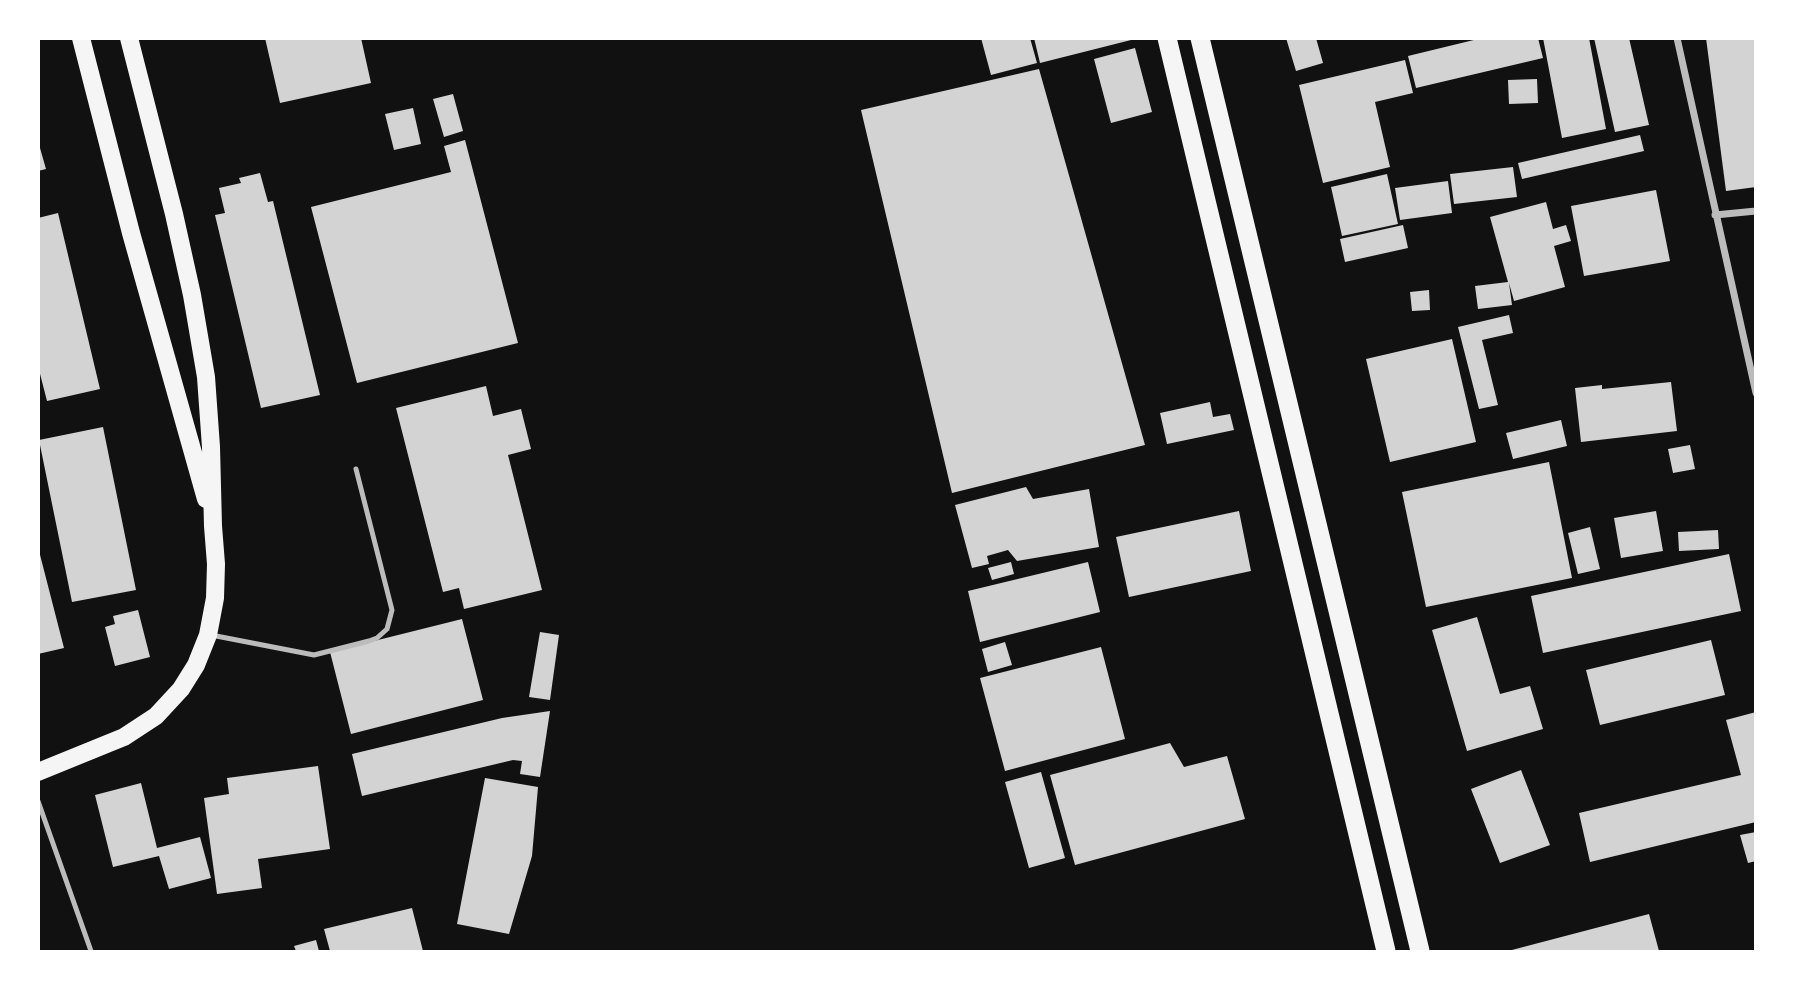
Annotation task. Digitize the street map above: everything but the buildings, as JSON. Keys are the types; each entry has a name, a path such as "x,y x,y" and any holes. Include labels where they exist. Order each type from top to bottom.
{"highway":[{"path":"1167,38 1386,951"},
{"path":"1200,38 1420,951"}],"main road":[{"path":"81,38 131,233 213,526"},
{"path":"38,772 124,737 156,716 181,689 196,665 208,635 215,598 216,564 206,377 174,214 129,38"}],"street":[{"path":"1677,38 1755,393"},
{"path":"1715,215 1755,211"}],"lane":[{"path":"208,635 314,655 369,641 387,629 392,610 356,469"},
{"path":"38,801 91,951"}]}
